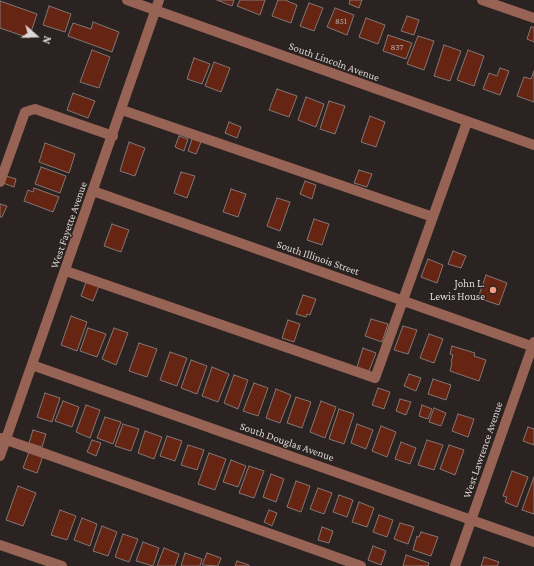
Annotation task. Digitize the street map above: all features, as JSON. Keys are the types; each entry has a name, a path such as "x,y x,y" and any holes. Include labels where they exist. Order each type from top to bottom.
{"street":[{"name":"South Lincoln Avenue","path":"127,0 534,145"},
{"name":"West Fayette Avenue","path":"0,456 3,439 32,366 66,271 159,0"},
{"path":"482,0 534,18"},
{"path":"0,182 25,112 35,109 112,136"},
{"path":"122,110 433,217"},
{"path":"66,271 375,378 404,301 467,122"},
{"name":"South Illinois Street","path":"93,191 404,301 534,345"},
{"name":"West Lawrence Avenue","path":"455,566 534,345"},
{"name":"South Douglas Avenue","path":"32,366 534,542"},
{"path":"3,439 361,566"},
{"path":"0,545 62,566"}],"building":[{"path":"217,0 234,0 232,6"},
{"path":"240,0 265,0 260,15 237,6"},
{"path":"278,0 285,0 297,5 291,23 272,16"},
{"path":"350,0 362,0 359,8 349,4"},
{"path":"0,1 37,14 29,38 0,28"},
{"path":"309,3 323,8 314,31 300,26"},
{"path":"49,6 71,14 65,32 43,25"},
{"path":"335,8 354,15 347,35 327,27"},
{"path":"407,16 419,20 414,35 401,31"},
{"path":"366,18 385,25 378,44 359,37"},
{"path":"93,22 119,32 112,52 68,36 73,23 91,29"},
{"path":"531,27 534,27 534,42 527,39"},
{"path":"388,35 412,43 406,59 383,51"},
{"path":"418,36 434,41 424,70 407,64"},
{"path":"444,45 461,51 450,81 434,76"},
{"path":"92,50 110,57 99,88 80,82"},
{"path":"468,50 484,56 474,86 457,80"},
{"path":"194,58 210,64 202,84 187,79"},
{"path":"214,62 230,68 221,92 205,86"},
{"path":"500,68 509,71 500,95 483,89 489,73 497,76"},
{"path":"534,71 534,102 517,96 524,77 531,79"},
{"path":"277,89 297,96 289,117 269,110"},
{"path":"73,93 95,101 88,118 67,110"},
{"path":"306,97 324,104 316,127 298,120"},
{"path":"329,101 345,106 335,134 320,129"},
{"path":"370,116 385,122 376,147 361,142"},
{"path":"229,122 241,127 237,138 225,133"},
{"path":"179,136 188,139 184,151 175,147"},
{"path":"192,139 201,142 196,154 188,151"},
{"path":"129,142 145,148 135,176 120,171"},
{"path":"45,143 75,154 69,173 39,162"},
{"path":"41,167 66,176 60,193 35,184"},
{"path":"359,170 372,174 367,187 354,183"},
{"path":"181,172 195,176 187,198 174,193"},
{"path":"6,176 16,179 14,187 3,183"},
{"path":"305,181 316,185 312,199 300,194"},
{"path":"34,188 59,197 53,212 24,201 28,190 33,192"},
{"path":"231,189 246,194 238,217 223,212"},
{"path":"277,198 290,202 280,231 267,226"},
{"path":"0,204 7,206 2,217 0,217"},
{"path":"314,219 329,224 322,245 307,240"},
{"path":"112,224 129,230 121,252 104,246"},
{"path":"453,251 466,256 461,268 448,264"},
{"path":"428,259 443,265 437,283 421,277"},
{"name":"John L. Lewis House","path":"486,275 507,283 499,305 478,298"},
{"path":"86,282 99,286 93,301 81,296"},
{"path":"303,295 316,299 310,315 307,314 306,317 296,314"},
{"path":"71,316 87,322 77,351 61,345"},
{"path":"371,319 388,324 382,342 365,336"},
{"path":"288,320 300,324 294,342 282,338"},
{"path":"403,326 417,330 408,354 394,350"},
{"path":"88,328 106,334 97,357 80,351"},
{"path":"114,328 128,333 116,365 102,359"},
{"path":"429,334 443,339 434,363 420,358"},
{"path":"139,343 157,349 147,377 129,371"},
{"path":"452,346 475,353 474,356 486,360 479,381 450,371 453,355 450,354"},
{"path":"363,348 376,353 369,371 357,367"},
{"path":"170,352 187,358 177,386 160,380"},
{"path":"191,360 207,366 197,394 181,388"},
{"path":"212,367 229,374 218,402 202,396"},
{"path":"409,374 421,378 416,391 404,386"},
{"path":"234,375 248,380 238,409 224,403"},
{"path":"433,379 451,385 446,400 428,394"},
{"path":"254,383 268,388 258,416 243,411"},
{"path":"378,388 390,392 384,409 372,405"},
{"path":"276,389 291,395 280,423 266,418"},
{"path":"45,393 60,398 52,422 37,417"},
{"path":"296,397 311,402 302,428 287,423"},
{"path":"400,399 411,402 406,415 396,411"},
{"path":"63,401 79,407 72,427 55,421"},
{"path":"321,401 336,407 325,438 310,432"},
{"path":"86,405 100,410 90,438 76,432"},
{"path":"422,405 432,409 428,419 419,416"},
{"path":"434,408 446,413 441,426 429,422"},
{"path":"339,409 354,414 344,444 329,439"},
{"path":"458,414 474,419 468,437 452,431"},
{"path":"105,417 121,422 113,444 97,438"},
{"path":"123,424 139,429 131,451 115,446"},
{"path":"357,424 373,430 366,449 351,443"},
{"path":"381,426 396,432 387,457 372,451"},
{"path":"528,427 534,429 534,445 523,441"},
{"path":"33,430 46,434 42,447 29,443"},
{"path":"145,431 162,437 154,459 138,453"},
{"path":"167,436 182,441 175,461 160,456"},
{"path":"92,440 101,443 96,456 87,452"},
{"path":"427,440 443,445 434,470 418,465"},
{"path":"401,442 416,448 410,464 395,459"},
{"path":"188,445 204,450 197,470 181,465"},
{"path":"449,445 464,450 455,475 440,469"},
{"path":"29,452 43,456 37,473 23,468"},
{"path":"209,453 226,459 215,490 198,484"},
{"path":"231,460 246,466 238,487 223,482"},
{"path":"249,466 264,471 254,498 239,493"},
{"path":"512,471 528,477 517,507 505,502 507,497 503,496"},
{"path":"271,474 284,479 276,502 263,497"},
{"path":"534,477 534,514 522,510"},
{"path":"296,481 310,486 301,512 287,507"},
{"path":"18,486 36,493 23,526 6,520"},
{"path":"318,488 332,493 324,514 310,509"},
{"path":"339,495 353,500 347,517 333,512"},
{"path":"359,502 374,508 367,527 352,522"},
{"path":"60,510 76,516 67,540 51,535"},
{"path":"269,510 277,513 272,526 264,522"},
{"path":"379,515 393,520 387,537 373,532"},
{"path":"82,518 97,524 90,546 74,540"},
{"path":"400,523 414,527 408,544 394,539"},
{"path":"102,526 117,532 108,556 93,551"},
{"path":"322,527 333,531 329,543 318,540"},
{"path":"421,532 438,537 431,556 413,550 417,536 419,537"},
{"path":"123,534 138,539 129,562 115,557"},
{"path":"143,542 159,548 153,566 136,561"},
{"path":"373,546 386,551 381,565 368,560"},
{"path":"164,548 179,554 175,566 157,566"},
{"path":"185,553 202,559 200,566 181,566"},
{"path":"207,553 221,558 218,566 202,565"},
{"path":"406,555 429,563 428,566 403,566"},
{"path":"484,557 499,562 497,566 481,566"},
{"path":"237,561 249,565 249,566 235,566"}],"place":[{"name":"John L. Lewis House","path":"493,290"}]}
